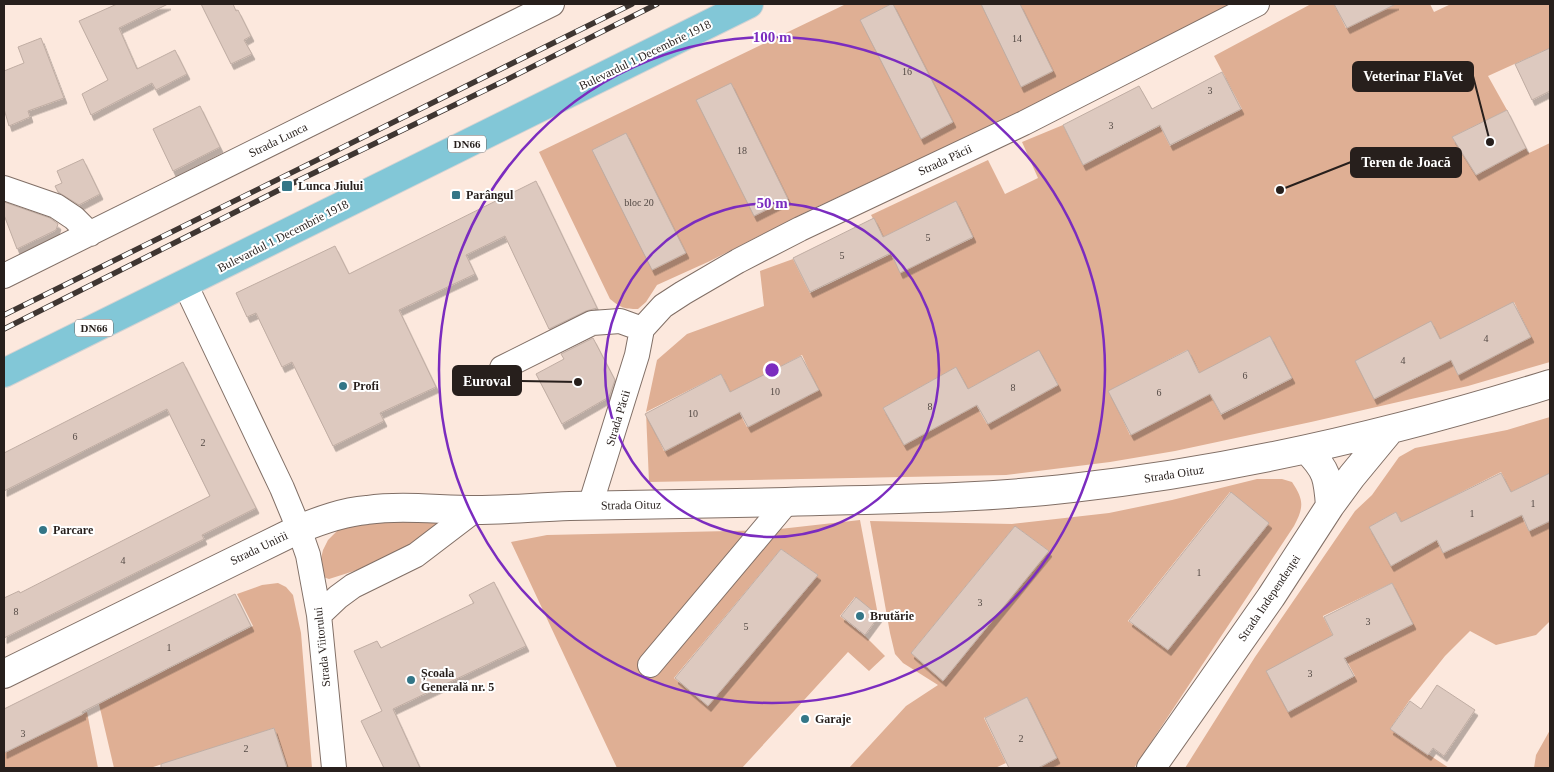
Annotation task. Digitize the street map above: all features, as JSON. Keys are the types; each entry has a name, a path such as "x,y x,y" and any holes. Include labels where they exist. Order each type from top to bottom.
{"main road":[{"name":"Bulevardul 1 Decembrie 1918","path":"4,373 749,4"}],"street":[{"name":"Strada Lunca","path":"4,276 552,4"},
{"name":"Strada Păcii","path":"590,506 637,355 642,329 663,306 738,260 1024,123 1257,4"},
{"path":"4,188 56,206 74,218 90,234"},
{"name":"Strada Unirii","path":"4,674 300,528 184,284"},
{"path":"502,368 592,323 620,321 642,329"},
{"name":"Strada Oituz","path":"300,528 332,516 365,510 420,508 475,510 787,502 1015,494 1063,489 1165,475 1307,450 1390,430 1550,384"},
{"name":"Strada Independenței","path":"1151,768 1271,597 1330,506 1390,430"},
{"path":"1307,450 1319,462 1326,474 1330,506"},
{"path":"650,665 787,502"},
{"path":"319,615 338,596 353,586 416,555 475,510"},
{"name":"Strada Viitorului","path":"300,528 308,555 319,615 334,768"}],"shaded area":[{"path":"846,4 1236,4 1050,98 808,211 710,261 657,285 646,302 638,309 620,306 610,299 539,152"},
{"path":"1311,4 1334,4 1346,28 1396,4 1430,4 1434,12 1451,4 1550,4 1550,48 1488,76 1507,110 1452,137 1476,175 1526,148 1529,153 1550,143 1550,362 1468,386 1311,422 1175,451 1110,462 1006,475 649,482 646,412 657,360 687,334 764,306 760,271 793,259 810,293 891,254 900,272 973,238 956,202 883,237 871,215 988,160 1005,194 1038,178 1022,142 1063,125 1083,165 1160,126 1170,146 1242,109 1214,56","holes":["1514,302 1531,337 1458,375 1451,360 1375,399 1355,361 1431,322 1440,340","1270,336 1291,379 1221,415 1210,394 1130,435 1109,391 1187,350 1200,373","1038,351 1058,384 987,424 976,405 904,445 883,408 956,367 968,389","802,355 818,390 747,427 739,412 664,451 646,412 721,374 731,393"]},
{"path":"1550,417 1550,473 1511,492 1501,472 1422,512 1443,553 1521,515 1529,531 1550,521 1550,621 1536,635 1496,645 1470,631 1445,656 1409,701 1390,729 1449,768 1185,768 1255,657 1355,511 1372,495 1399,457 1415,448 1507,430","holes":["1396,512 1418,551 1391,566 1369,527","1392,583 1413,624 1345,658 1355,676 1288,711 1333,636 1323,616"]},
{"path":"1257,479 1282,479 1292,482 1301,499 1301,508 1294,526 1134,768 1039,768 1057,758 1027,697 984,718 1006,763 995,768 849,768 906,706 938,685 903,663 895,654 870,521 1012,524 1109,513","holes":["1230,492 1269,523 1168,650 1128,621","1015,526 1049,551 943,681 911,653"]},
{"path":"369,518 450,523 376,564 329,579 323,577 319,567 323,550 328,540 340,528"},
{"path":"860,520 878,615 855,597 840,616 865,636 885,656 869,671 848,652 742,768 617,768 511,542 547,535 771,530","holes":["781,549 818,575 708,706 674,678"]},
{"path":"278,583 286,587 293,595 301,633 312,768 287,768 274,728 150,768 114,768 99,704 253,626 237,594 262,585"},
{"path":"87,712 98,768 4,768 4,753"},
{"path":"1550,730 1550,768 1534,768 1536,755"}],"building":[{"path":"117,4 168,4 119,28 137,69 175,50 187,74 156,90 152,83 91,115 82,94 108,80 79,21"},
{"path":"201,4 233,4 251,36 244,40 252,54 231,64"},
{"path":"893,4 953,122 921,139 860,20"},
{"path":"981,4 1020,4 1053,71 1021,87"},
{"path":"1334,4 1396,4 1347,28"},
{"path":"41,38 64,98 28,111 30,117 9,126 4,109 4,71 24,63 18,47"},
{"path":"1550,48 1550,91 1532,100 1515,64"},
{"path":"1222,72 1241,109 1170,145 1160,125 1083,165 1063,125 1139,86 1152,109"},
{"path":"731,83 788,199 754,216 696,100"},
{"path":"200,106 220,147 173,171 153,129"},
{"path":"1507,110 1526,148 1476,175 1452,137"},
{"path":"626,133 686,253 652,270 592,150"},
{"path":"83,159 100,194 79,205 58,192 55,186 62,183 57,171"},
{"path":"536,181 597,308 586,311 549,329 505,236 466,255 475,274 399,310 436,387 380,413 384,421 333,446 292,362 282,367 256,313 247,317 236,293 335,246 349,274"},
{"path":"956,201 973,237 900,273 891,253 810,292 793,258 874,218 883,237"},
{"path":"4,202 50,218 58,224 56,230 17,249 4,215"},
{"path":"1513,302 1531,337 1458,375 1451,360 1374,399 1355,361 1431,321 1440,339"},
{"path":"1270,336 1292,378 1221,414 1210,394 1131,435 1108,391 1188,350 1199,373"},
{"path":"593,338 615,380 609,397 562,424 536,374 564,359 561,354"},
{"path":"1039,350 1058,385 988,424 977,405 904,445 883,408 956,367 968,389"},
{"path":"801,356 819,390 748,427 740,412 665,451 645,414 721,374 730,392"},
{"path":"183,362 256,508 202,535 204,539 4,638 4,598 19,591 20,593 210,496 167,409 4,491 4,453"},
{"path":"1501,473 1511,492 1550,473 1550,521 1529,531 1522,515 1443,553 1437,540 1391,566 1369,527 1396,512 1401,522"},
{"path":"1231,492 1269,523 1168,650 1129,621"},
{"path":"1015,526 1049,551 943,681 911,653"},
{"path":"781,549 818,575 708,706 675,678"},
{"name":"Școala Generală nr. 5","path":"494,582 526,646 393,709 420,768 384,768 361,721 382,711 354,651 377,641 381,648 474,603 469,595"},
{"path":"1392,583 1413,624 1344,658 1354,676 1288,712 1266,671 1333,635 1324,617"},
{"path":"235,594 251,626 4,753 4,709"},
{"name":"Brutărie","path":"856,597 879,616 865,635 841,616"},
{"path":"1437,685 1475,710 1444,756 1433,748 1428,755 1390,729 1410,701 1421,709"},
{"path":"1027,697 1057,758 1038,768 1009,768 985,718"},
{"path":"274,728 287,768 161,768 161,764"}],"railway":[{"path":"4,315 632,4"},
{"path":"4,329 287,186 504,81 657,4"}],"place":[{"name":"Veterinar FlaVet","path":"1490,142"},
{"name":"Lunca Jiului","path":"287,186"},
{"name":"Teren de Joacă","path":"1280,190"},
{"name":"Parângul","path":"456,195"},
{"name":"Euroval","path":"578,382"},
{"name":"Profi","path":"343,386"},
{"name":"Parcare","path":"43,530"},
{"name":"Brutărie","path":"860,616"},
{"name":"Școala Generală nr. 5","path":"411,680"},
{"name":"Garaje","path":"805,719"}]}
